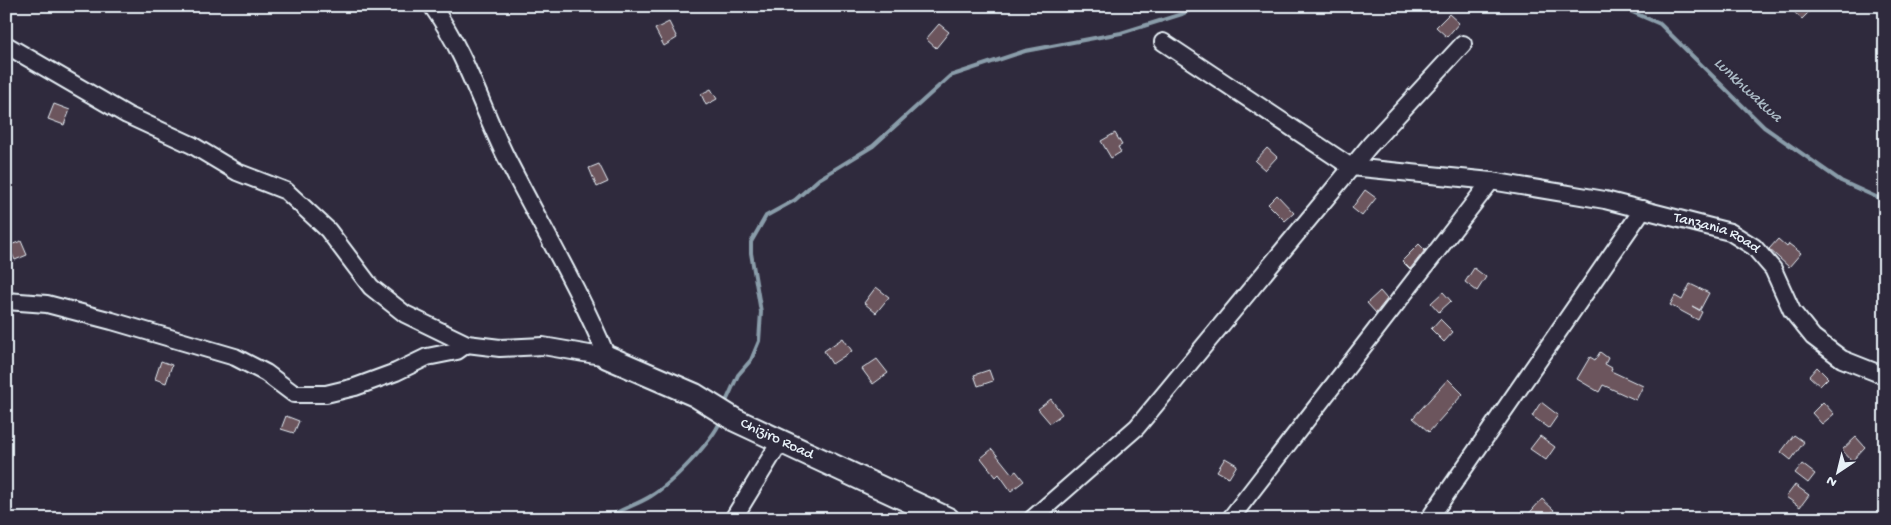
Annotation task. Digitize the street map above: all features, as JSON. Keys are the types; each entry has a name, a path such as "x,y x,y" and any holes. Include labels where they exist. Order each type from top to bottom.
{"street":[{"path":"432,6 462,54 488,120 536,217 590,315 607,356"},
{"path":"1163,42 1351,167"},
{"path":"1032,519 1137,428 1351,167 1463,44"},
{"path":"6,45 127,115 192,145 237,172 286,191 328,230 371,287 405,314 467,344 500,348 542,346 607,356"},
{"name":"Tanzania Road","path":"1351,167 1491,181 1605,200 1710,225 1730,232 1754,247 1773,270 1792,311 1813,337 1842,359 1885,376"},
{"path":"1230,519 1491,181"},
{"path":"1430,519 1643,209"},
{"path":"6,301 47,304 235,358 266,374 294,394 326,394 355,387 396,372 427,357 458,351 467,344"},
{"name":"Chiziro Road","path":"607,356 695,395 734,420 780,442 948,519"},
{"path":"732,519 780,442"}],"building":[{"path":"1787,6 1802,6 1809,12 1802,19"},
{"path":"1449,14 1459,23 1447,37 1436,27"},
{"path":"669,22 677,38 664,46 655,29"},
{"path":"939,24 949,32 936,48 926,39"},
{"path":"711,89 717,99 706,105 701,94"},
{"path":"54,104 70,110 64,125 48,119"},
{"path":"1115,133 1122,145 1118,147 1121,152 1111,158 1101,141"},
{"path":"1267,148 1277,157 1265,170 1255,161"},
{"path":"599,164 608,182 597,187 589,168"},
{"path":"1365,190 1376,198 1362,216 1352,208"},
{"path":"1277,195 1294,213 1285,221 1268,204"},
{"path":"1778,239 1787,247 1789,244 1801,253 1789,267 1769,249"},
{"path":"21,241 27,255 15,260 8,246"},
{"path":"1419,244 1425,250 1410,269 1402,261"},
{"path":"1474,268 1486,277 1477,291 1465,282"},
{"path":"1690,284 1709,293 1700,310 1692,306 1702,312 1698,320 1670,305 1675,296 1682,300"},
{"path":"876,287 889,297 876,313 864,303"},
{"path":"1380,291 1387,299 1376,313 1367,303"},
{"path":"1443,292 1451,301 1439,312 1431,303"},
{"path":"1440,319 1453,332 1444,342 1431,329"},
{"path":"843,338 852,351 832,364 824,351"},
{"path":"1600,352 1608,358 1605,364 1612,368 1611,371 1643,386 1636,400 1603,385 1599,392 1577,379 1590,357 1595,360"},
{"path":"877,359 888,373 873,384 862,369"},
{"path":"161,361 172,365 166,383 155,379"},
{"path":"1817,367 1828,378 1820,386 1809,376"},
{"path":"989,370 993,381 978,386 974,375"},
{"path":"1448,379 1463,394 1429,432 1413,418"},
{"path":"1051,399 1062,414 1050,423 1038,409"},
{"path":"1541,402 1558,415 1549,428 1532,416"},
{"path":"1823,402 1834,414 1822,424 1812,413"},
{"path":"286,416 299,421 294,433 281,429"},
{"path":"1794,435 1804,442 1791,460 1781,452"},
{"path":"1540,436 1555,447 1546,460 1530,449"},
{"path":"1856,437 1865,447 1852,461 1842,450"},
{"path":"992,449 1012,474 1016,471 1024,481 1011,491 999,474 996,477 981,458"},
{"path":"1225,458 1237,465 1229,478 1217,471"},
{"path":"1802,464 1815,474 1808,483 1795,473"},
{"path":"1795,485 1809,495 1800,507 1786,497"},
{"path":"1542,499 1554,510 1546,519 1524,519"}],"waterway":[{"path":"724,406 738,375 751,360 759,341 761,312 751,253 751,242 766,216 795,200 819,179 873,146 950,76 1025,51 1121,33 1182,14 1199,6"},
{"name":"Lunkhwakwa","path":"1594,6 1623,8 1660,24 1764,127 1841,181 1885,201"},
{"path":"606,519 646,499 669,482 700,451 721,420"}]}
